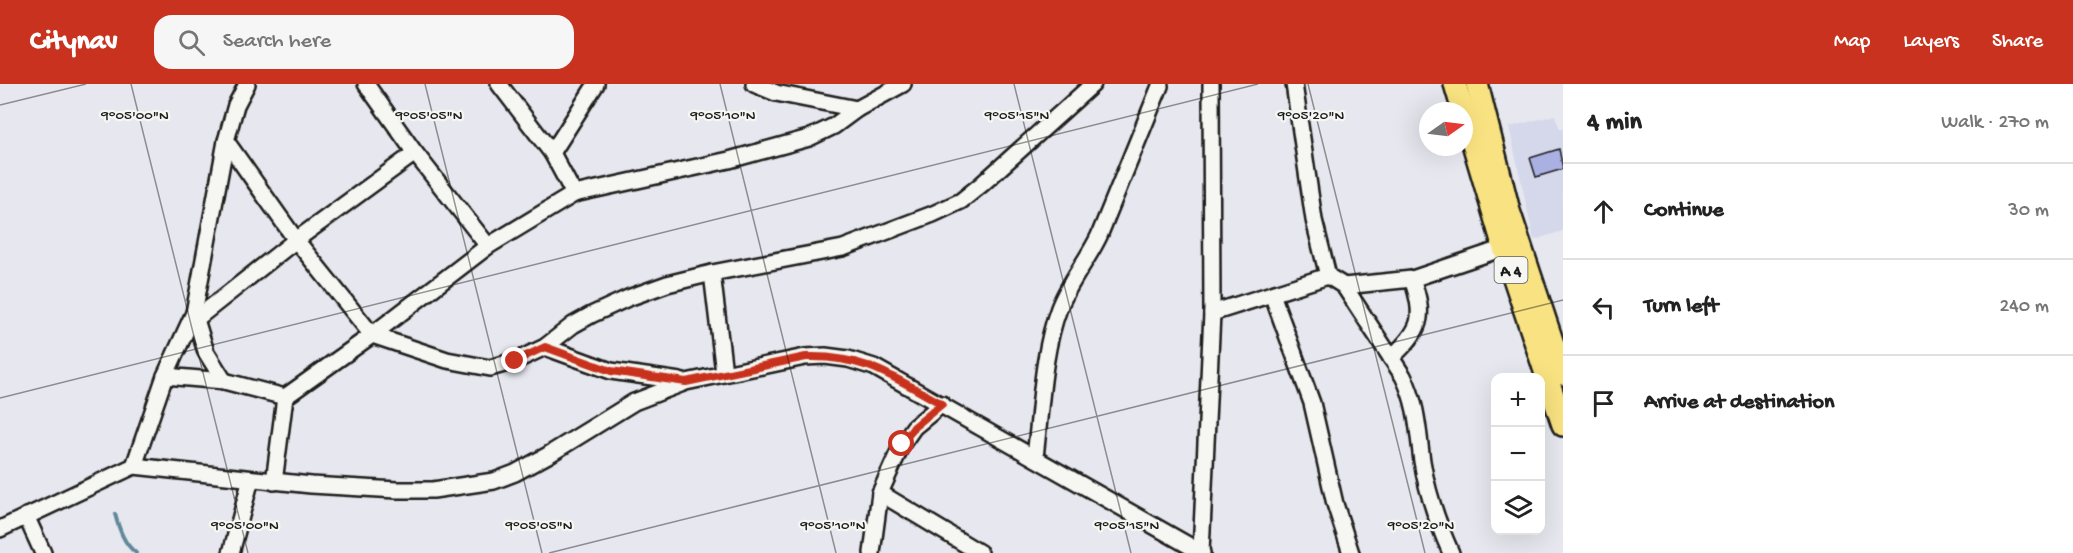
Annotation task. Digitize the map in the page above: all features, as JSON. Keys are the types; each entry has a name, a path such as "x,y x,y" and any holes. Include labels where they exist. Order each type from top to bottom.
{"highway":[{"name":"A 4","path":"1455,84 1461,102"},
{"name":"A 4","path":"1477,84 1482,143 1501,213 1563,374"},
{"name":"A 4","path":"1473,128 1482,143"},
{"name":"A 4","path":"1501,213 1504,248 1563,425"}],"street":[{"path":"134,466 165,376 195,316 226,141 236,105 246,84"},
{"path":"366,84 415,153 488,246"},
{"path":"499,84 552,153 574,194"},
{"path":"552,153 596,84"},
{"path":"754,84 776,93 857,109"},
{"path":"274,482 285,398 488,246 574,194 729,160 809,138 834,126 857,109 903,84"},
{"path":"226,141 296,240 372,335 447,360 490,368 515,361 545,347 573,325 628,298 667,284 843,248 952,206 982,184 1093,84"},
{"path":"1035,457 1053,324 1071,283 1090,256 1100,236 1164,84"},
{"path":"0,529 134,466 274,482 397,490 433,490 494,481 515,473 558,450 634,402 686,382 806,357 825,356 848,359 874,367 1035,457 1181,548 1202,553 1212,313 1211,84"},
{"path":"1294,84 1314,220 1328,276 1344,286 1410,389 1432,504 1451,553"},
{"path":"195,316 415,153"},
{"path":"1344,286 1412,279 1504,248"},
{"path":"712,273 724,373"},
{"path":"1212,313 1328,276"},
{"path":"1391,358 1417,328 1421,312 1412,279"},
{"path":"1272,294 1312,403 1335,504 1351,553"},
{"path":"195,316 206,352 224,381"},
{"path":"545,347 611,371 686,382"},
{"path":"165,376 224,381 285,398"},
{"path":"872,553 880,494 902,444 919,422 942,404"},
{"path":"231,553 251,479"},
{"path":"880,494 980,553"},
{"path":"26,516 43,553"}],"shaded area":[{"path":"1555,115 1560,129 1563,129 1563,231 1534,240 1509,127"}],"building":[{"path":"1559,149 1563,169 1536,177 1530,158"}],"waterway":[{"path":"115,514 125,541 136,553"}],"route":[{"path":"515,361 545,347 611,371 686,382 806,357 825,356 848,359 874,367 942,404 914,427 902,444"}]}
